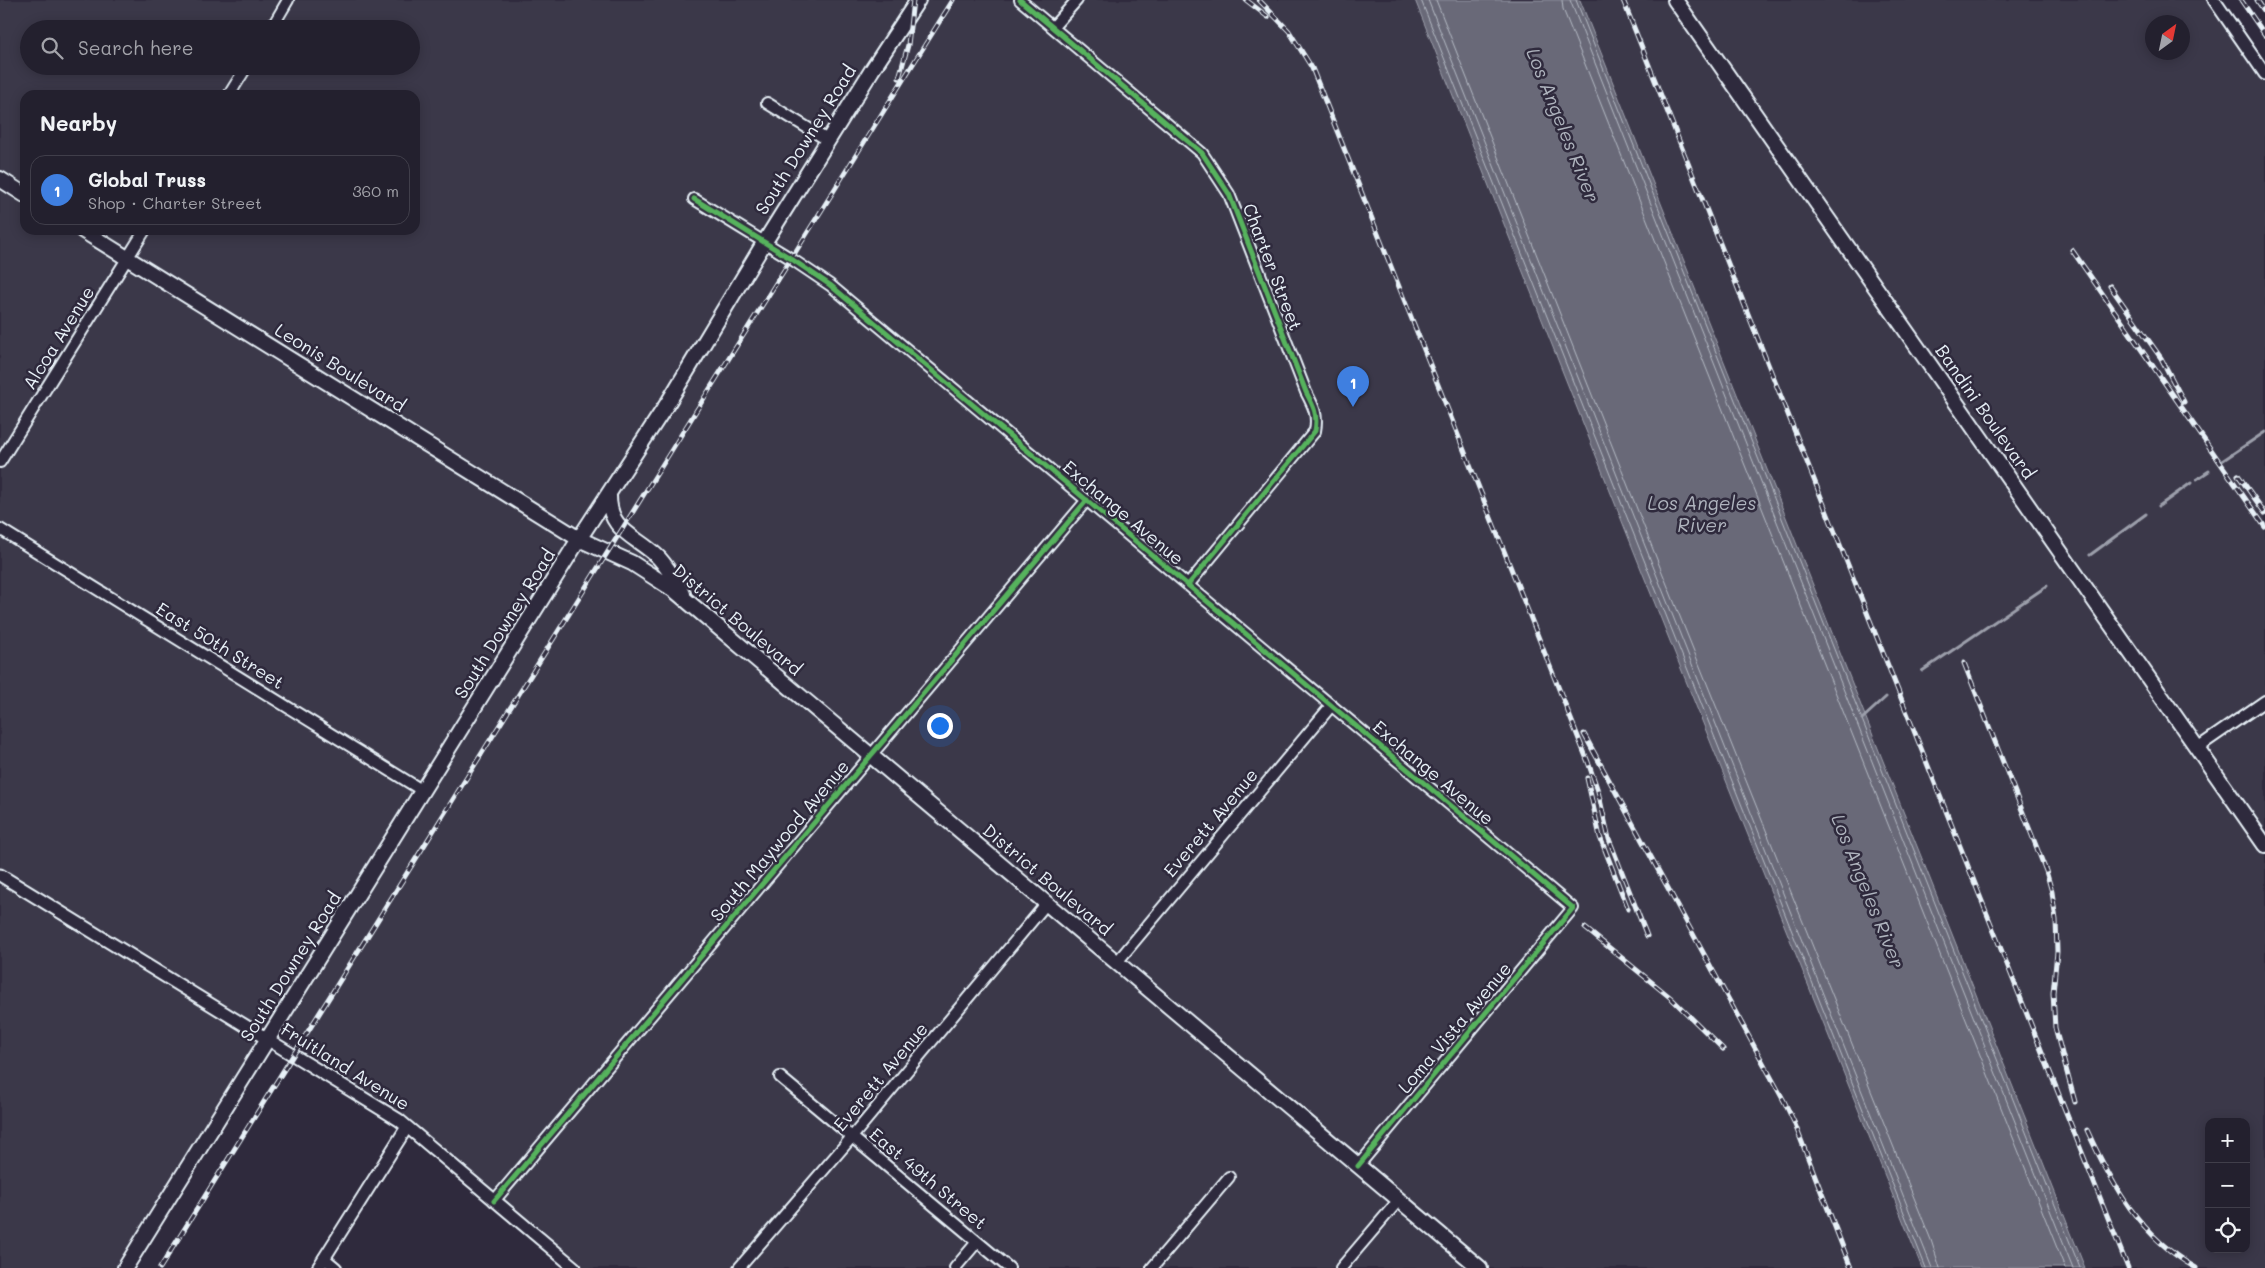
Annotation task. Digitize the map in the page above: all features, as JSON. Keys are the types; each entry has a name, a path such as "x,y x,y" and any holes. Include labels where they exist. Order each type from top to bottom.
{"main road":[{"name":"South Downey Road","path":"125,1268 579,539 673,395 764,243 918,0"},
{"name":"Bandini Boulevard","path":"1675,0 2265,845"},
{"path":"0,179 20,192"},
{"name":"Leonis Boulevard","path":"90,235 579,539"},
{"path":"609,494 609,507 612,519 659,558 674,578 686,600"},
{"name":"District Boulevard","path":"579,539 639,567 686,600 1480,1268"}],"street":[{"path":"276,20 288,0"},
{"name":"Charter Street","path":"1020,0 1202,153 1229,194 1306,392 1317,414 1315,431 1306,443 1188,585"},
{"path":"1053,27 1077,0"},
{"path":"2214,0 2265,74"},
{"path":"232,90 241,75"},
{"path":"767,103 829,141"},
{"name":"Exchange Avenue","path":"694,199 830,284 1572,908"},
{"name":"Alcoa Avenue","path":"0,462 142,235"},
{"name":"South Maywood Avenue","path":"494,1200 1087,500"},
{"name":"East 50th Street","path":"0,529 423,791"},
{"path":"2197,748 2265,701"},
{"name":"Everett Avenue","path":"1117,962 1331,706"},
{"name":"Fruitland Avenue","path":"0,875 268,1039 407,1127 575,1268"},
{"name":"Everett Avenue","path":"740,1268 1046,904"},
{"name":"Loma Vista Avenue","path":"1358,1166 1572,908"},
{"name":"East 49th Street","path":"780,1077 1009,1268"},
{"path":"336,1268 321,1263 407,1127"},
{"path":"1152,1268 1229,1177"},
{"path":"1341,1268 1398,1200"},
{"path":"955,1268 977,1242"}],"shaded area":[{"path":"0,0 2208,0 2265,81 2265,1268 570,1268 413,1133 307,1066 315,1053 271,1025 119,1268 0,1268"}],"water":[{"name":"Los Angeles River","path":"1415,0 1580,0 2085,1268 1922,1268"}],"waterway":[{"path":"2222,461 2265,432"},
{"path":"2197,479 2209,471"},
{"path":"2159,506 2191,483"},
{"path":"2090,555 2146,514"},
{"path":"1922,671 2047,586"},
{"path":"1862,719 1886,697"}],"railway":[{"path":"899,78 908,45 913,0"},
{"path":"160,1268 953,0"},
{"path":"1246,0 1268,17"},
{"path":"1259,0 1289,31 1312,68 1588,762 1598,791 1609,839 1647,936"},
{"path":"1623,0 2128,1268"},
{"path":"2241,0 2265,35"},
{"path":"2257,0 2265,12"},
{"path":"2072,250 2265,527"},
{"path":"2110,286 2161,358 2184,402"},
{"path":"2238,475 2265,513"},
{"path":"1964,663 2046,871 2052,892 2056,920 2057,952 2053,993 2055,1028 2075,1102"},
{"path":"1584,734 1784,1101 1851,1268"},
{"path":"1587,778 1600,837 1628,909"},
{"path":"1585,928 1671,998 1723,1049"},
{"path":"2087,1130 2118,1190 2143,1225 2176,1255 2196,1268"}],"cycle path":[{"path":"1020,0 1202,153 1229,194 1315,411 1315,431 1188,585"},
{"path":"694,199 830,285 1573,908 1358,1166"},
{"path":"494,1201 1087,500"}],"place":[{"name":"Global Truss","path":"1353,407"}]}
